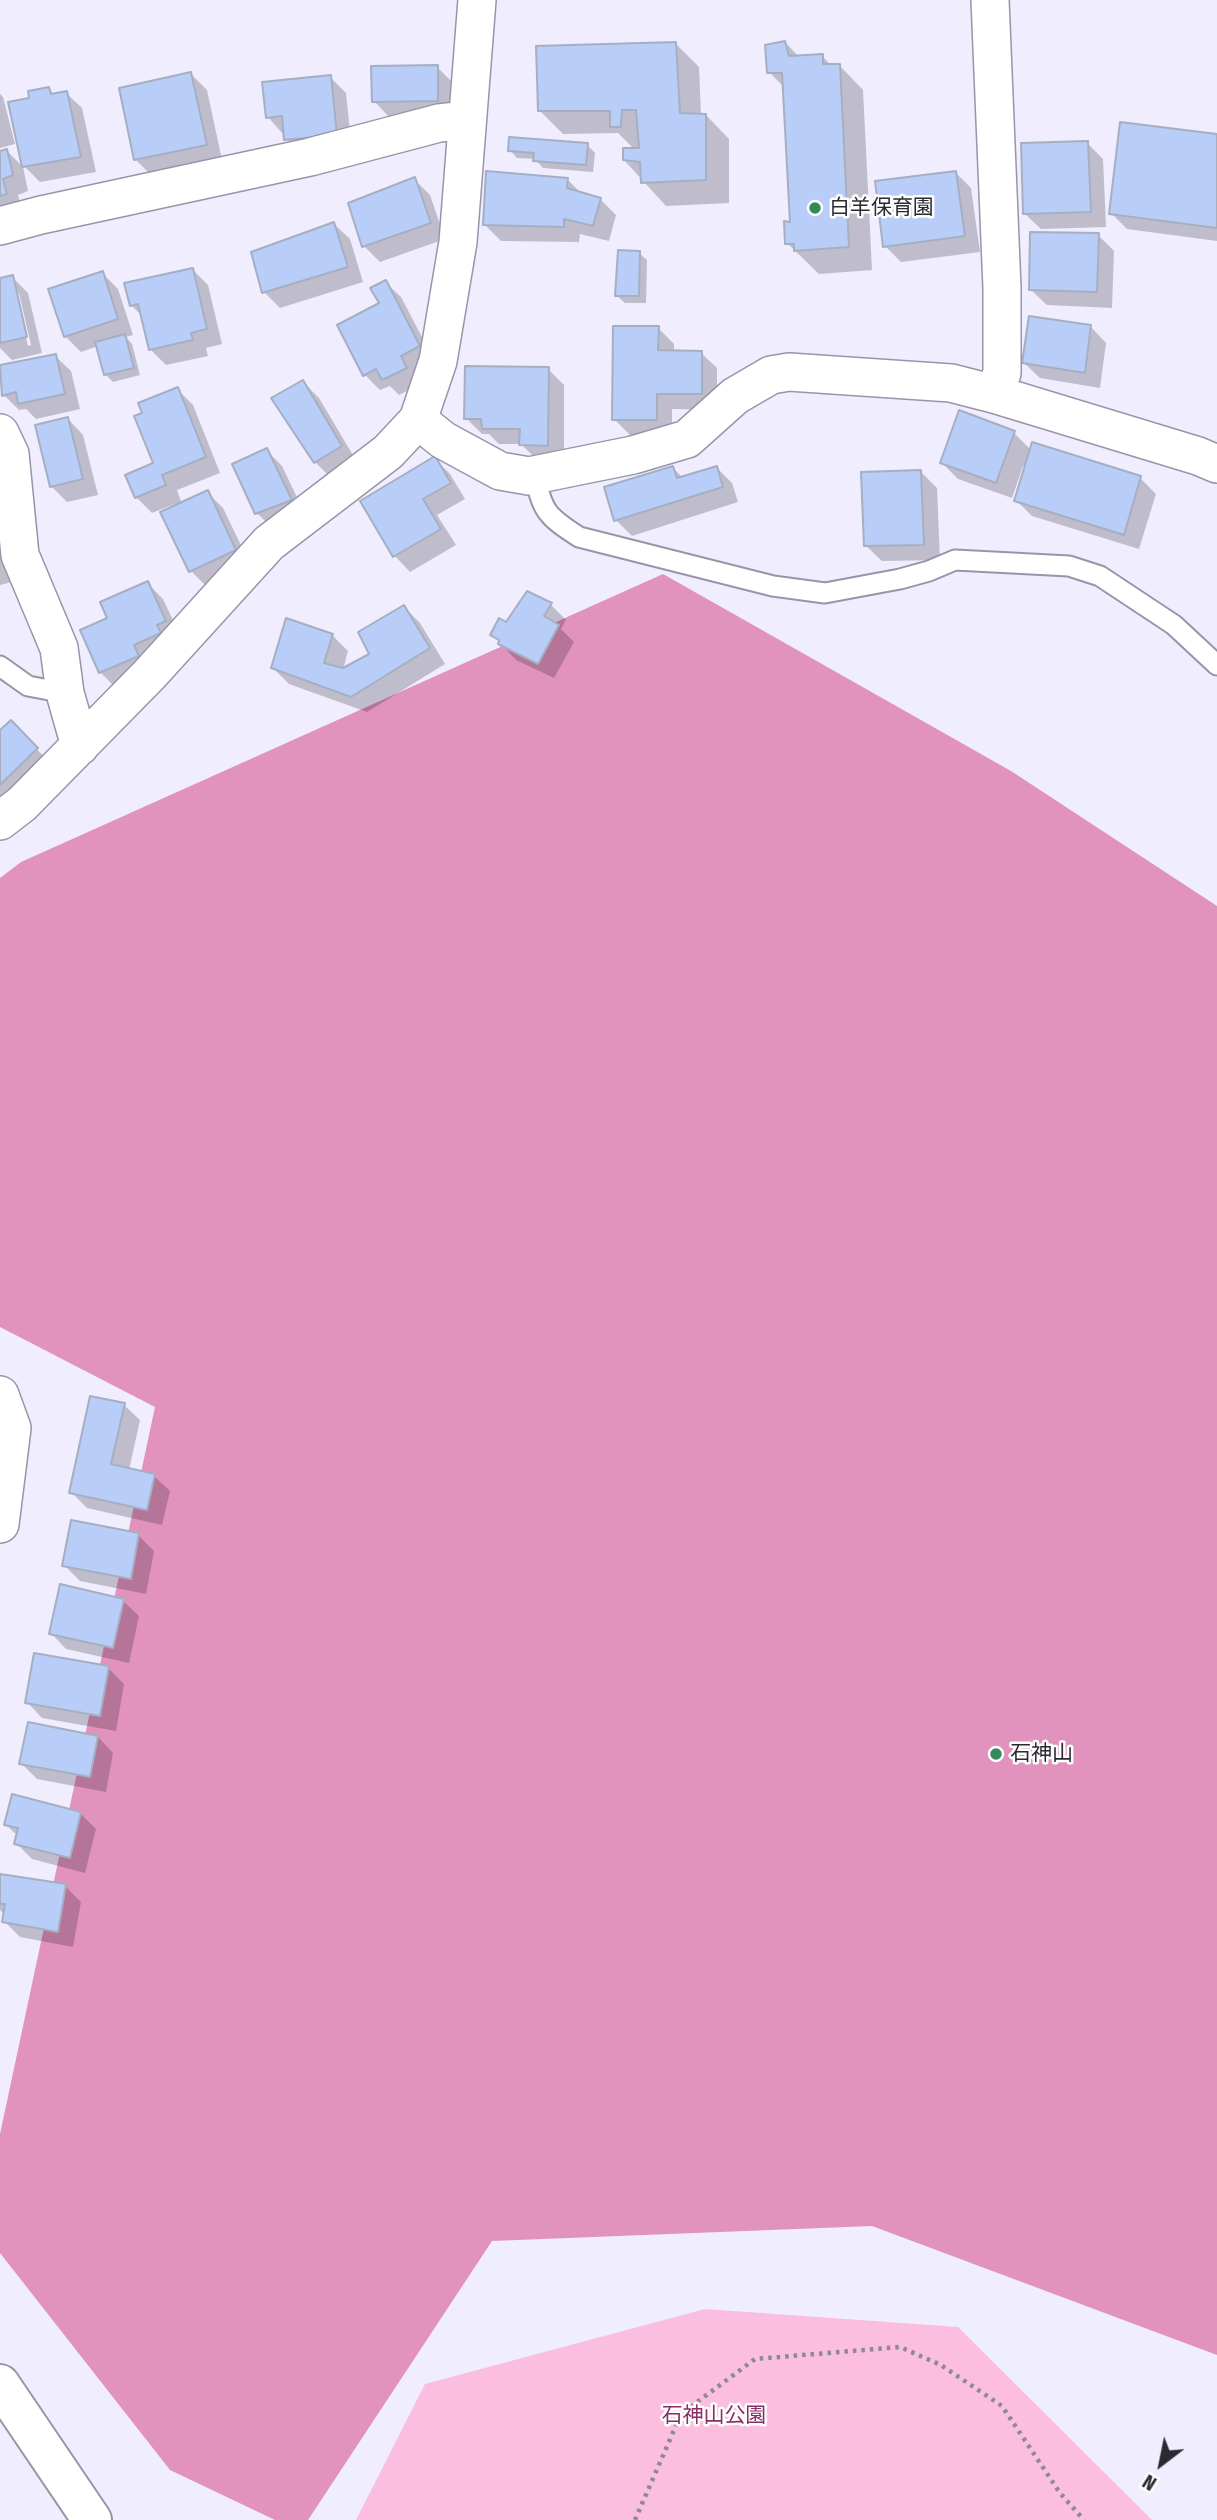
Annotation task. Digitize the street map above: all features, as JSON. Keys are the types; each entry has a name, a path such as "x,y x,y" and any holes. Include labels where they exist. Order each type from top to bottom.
{"street":[{"path":"0,821 22,804 149,675 269,543 388,452 418,420 438,361 458,242 477,0"},
{"path":"990,0 1002,288 1002,373 994,394"},
{"path":"0,226 310,157 439,123 466,120"},
{"path":"418,420 443,440 500,471 535,475 633,455 687,439 735,396 771,374 789,372 951,383 1198,456 1217,464"},
{"path":"0,433 10,454 20,555 59,648 65,693 80,746"},
{"path":"0,1395 12,1428 0,1524"},
{"path":"0,2384 92,2520"}],"lane":[{"path":"535,475 540,502 553,520 579,537 799,591 825,593 900,579 955,560 1069,566 1100,576 1174,625 1217,665"},
{"path":"0,667 28,685 65,693"}],"path":[{"path":"635,2520 681,2414 755,2359 900,2347 941,2365 1002,2406 1060,2493 1084,2520"}],"green space":[{"name":"石神山公園","path":"705,2309 958,2327 1152,2520 356,2520 425,2384"}],"shaded area":[{"path":"663,574 1011,771 1217,906 1217,2355 872,2226 492,2241 308,2520 275,2520 170,2470 0,2253 0,2134 155,1407 0,1327 0,878 21,862"}],"building":[{"path":"785,41 789,56 823,54 823,64 840,64 849,247 794,251 794,244 785,244 784,221 790,222 782,73 767,73 765,45"},
{"path":"676,42 680,113 706,114 706,180 641,183 640,162 623,160 623,148 639,148 636,110 622,110 621,127 610,127 610,111 538,111 536,46"},
{"path":"438,65 438,101 372,102 371,66"},
{"path":"191,72 207,145 134,160 119,88"},
{"path":"331,75 337,135 284,140 282,116 266,118 262,82"},
{"path":"49,87 51,94 67,91 81,157 22,167 8,102 29,98 28,91"},
{"path":"1120,122 1217,134 1217,228 1109,214"},
{"path":"509,137 588,143 586,165 533,161 534,153 508,151"},
{"path":"1088,141 1091,212 1023,214 1021,143"},
{"path":"7,149 13,175 3,179 7,194 0,196 0,151"},
{"path":"486,171 568,178 567,188 601,198 593,226 564,219 564,227 483,225"},
{"path":"956,171 965,236 883,247 875,181"},
{"path":"415,177 431,223 362,247 348,203"},
{"path":"334,222 348,267 262,293 251,252"},
{"path":"1030,232 1099,233 1097,292 1029,290"},
{"path":"618,250 640,251 639,296 615,296"},
{"path":"193,268 207,329 191,333 193,340 149,350 138,304 130,306 124,283"},
{"path":"103,271 118,319 64,337 48,289"},
{"path":"13,275 27,337 0,343 0,278"},
{"path":"386,280 420,346 401,356 407,368 382,380 376,369 363,376 337,325 379,303 370,288"},
{"path":"1029,316 1091,325 1085,373 1022,363"},
{"path":"613,326 659,326 658,350 702,351 702,394 657,394 657,420 612,420"},
{"path":"125,334 134,368 104,375 95,342"},
{"path":"56,354 65,394 18,404 16,392 2,396 0,365"},
{"path":"465,366 549,367 548,446 519,445 520,429 482,429 481,419 464,419"},
{"path":"303,380 342,446 314,463 271,398"},
{"path":"178,387 206,457 162,475 166,485 135,498 125,475 153,463 134,416 142,413 138,403"},
{"path":"959,410 1015,431 996,483 940,463"},
{"path":"68,417 83,479 50,487 35,425"},
{"path":"1032,442 1141,476 1124,535 1014,501"},
{"path":"267,448 292,500 255,514 232,464"},
{"path":"435,456 451,483 423,499 441,529 393,557 360,501"},
{"path":"673,466 677,478 717,466 723,487 614,521 604,487"},
{"path":"921,470 924,545 864,546 861,472"},
{"path":"208,490 236,550 189,572 160,512"},
{"path":"148,581 166,621 157,625 161,633 134,645 139,656 99,673 80,630 107,618 100,602"},
{"path":"527,591 552,603 544,616 559,625 538,664 498,644 499,640 490,635 499,618 506,622"},
{"path":"404,605 430,648 351,697 271,668 286,618 333,634 324,663 343,668 369,654 358,632"},
{"path":"11,720 38,748 0,785 0,730"},
{"path":"90,1396 125,1403 111,1464 155,1474 147,1510 69,1493"},
{"path":"71,1520 139,1533 131,1579 62,1566"},
{"path":"60,1584 124,1599 113,1648 49,1634"},
{"path":"34,1653 109,1666 100,1716 25,1703"},
{"path":"28,1722 98,1736 90,1777 19,1764"},
{"path":"12,1794 81,1812 70,1858 14,1844 18,1828 4,1825"},
{"path":"0,1874 66,1884 58,1932 2,1922 5,1904 0,1904"}],"place":[{"name":"白羊保育園","path":"815,208"},
{"name":"石神山","path":"996,1754"}]}
